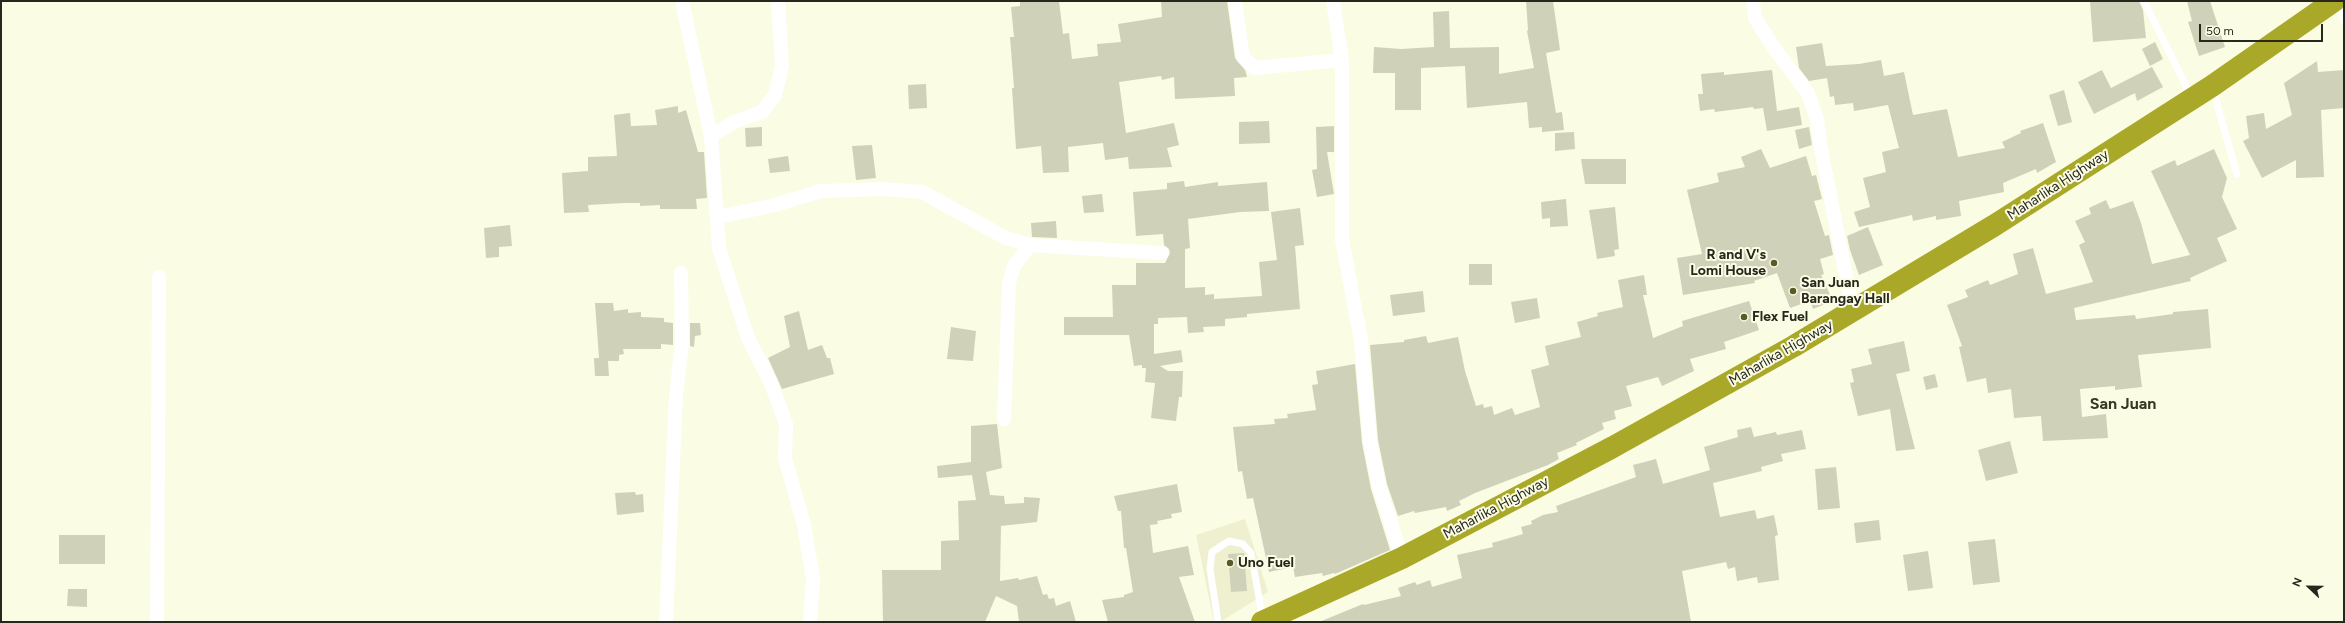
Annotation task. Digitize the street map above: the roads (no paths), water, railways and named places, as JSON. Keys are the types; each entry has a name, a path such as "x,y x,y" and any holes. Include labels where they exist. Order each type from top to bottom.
{"highway":[{"name":"Maharlika Highway","path":"1263,622 1290,617 1620,443 1787,350 1995,225 2212,86 2334,1"}],"street":[{"path":"682,1 711,136 718,217 719,248 748,338 772,383 786,424 785,458 804,525 813,579 810,622"},
{"path":"711,136 734,122 762,112 775,95 782,66 778,1"},
{"path":"1235,1 1243,57 1255,68 1342,60"},
{"path":"1332,1 1342,60 1342,239 1361,341 1370,440 1376,471 1402,558"},
{"path":"1754,1 1755,18 1774,48 1808,93 1817,120 1834,222 1853,311"},
{"path":"718,217 771,206 821,191 883,189 922,192 1006,238 1030,244 1162,252"},
{"path":"1004,419 1009,283 1014,266 1030,244"},
{"path":"666,622 676,394 682,343 681,273"},
{"path":"157,622 159,277"}],"lane":[{"path":"2144,1 2192,98"},
{"path":"2338,1 2344,22"},
{"path":"2212,86 2237,174"},
{"path":"1218,622 1210,569 1212,552 1229,541 1243,544 1251,553 1263,622"}],"place":[{"name":"R and V's Lomi House","path":"1774,263"},
{"name":"San Juan Barangay Hall","path":"1793,291"},
{"name":"Flex Fuel","path":"1744,317"},
{"name":"Uno Fuel","path":"1230,563"}],"district":[{"name":"San Juan","path":"2123,404"}]}
